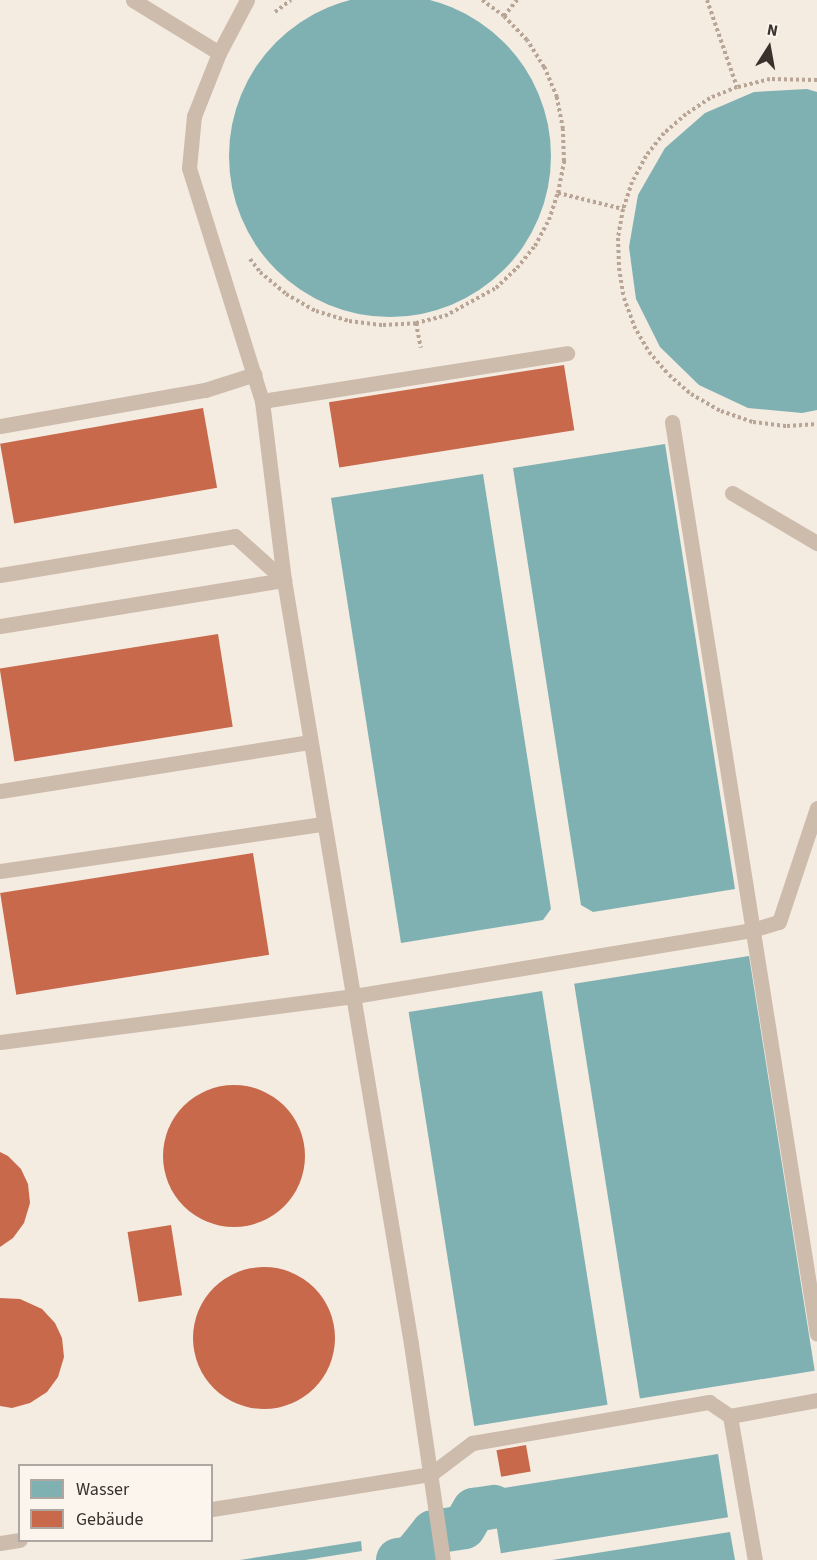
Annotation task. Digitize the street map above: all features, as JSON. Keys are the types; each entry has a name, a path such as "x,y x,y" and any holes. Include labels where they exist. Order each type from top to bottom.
{"lane":[{"path":"133,0 219,53"},
{"path":"247,0 219,53 194,116 189,168 262,401 284,580 323,824 354,996 443,1560"},
{"path":"262,401 567,353"},
{"path":"0,426 205,390 255,374"},
{"path":"672,422 817,1334"},
{"path":"732,493 817,543"},
{"path":"0,574 235,536 284,580"},
{"path":"0,626 284,580"},
{"path":"0,791 310,742"},
{"path":"0,1042 354,996 752,930 779,922 817,808"},
{"path":"0,871 323,824"},
{"path":"213,1509 431,1474 472,1443 709,1402 730,1416 817,1400"},
{"path":"730,1416 755,1560"},
{"path":"0,1543 18,1540"}],"path":[{"path":"267,19 291,0"},
{"path":"246,255 286,294 316,311 382,325 416,322 445,316 495,288 517,268 535,246 549,220 558,193 564,161 563,129 556,97 544,67 527,40 504,16 482,0"},
{"path":"504,16 517,0"},
{"path":"707,0 737,87"},
{"path":"817,80 770,79 737,87 710,98 686,114 664,133 646,156 632,182 623,209 618,238 619,268 624,298 639,335 669,375 692,394 721,411 753,422 787,426 817,424"},
{"path":"558,193 623,209"}],"water":[{"path":"355,-1 425,-1 452,7 480,22 504,42 524,66 539,94 550,140 550,172 544,203 532,232 515,258 492,281 466,298 437,310 406,316 374,316 343,310 314,298 288,281 265,258 248,232 236,203 230,172 232,125 241,94 256,66 276,42 300,22 328,7"},
{"path":"807,89 817,92 817,410 802,413 748,408 699,385 660,347 636,299 629,247 638,195 665,148 705,113 754,92"},
{"path":"665,444 735,889 593,912 581,905 513,468"},
{"path":"483,474 551,909 543,920 401,943 331,498"},
{"path":"749,956 815,1371 640,1399 574,984"},
{"path":"542,991 608,1405 474,1426 409,1012"},
{"path":"718,1454 728,1517 501,1553 491,1490"},
{"path":"730,1532 735,1560 552,1560"},
{"path":"361,1541 362,1551 305,1560 240,1560"}],"building":[{"path":"564,365 574,430 339,467 329,402"},
{"path":"203,408 217,488 14,524 0,444"},
{"path":"218,634 233,727 14,761 0,669"},
{"path":"253,853 269,955 16,995 0,893"},
{"path":"234,1085 261,1091 284,1106 299,1129 305,1156 299,1183 284,1206 261,1221 234,1227 207,1221 184,1206 169,1183 163,1156 169,1129 184,1106 207,1091"},
{"path":"0,1152 8,1156 21,1169 28,1184 30,1203 24,1223 13,1238 0,1247"},
{"path":"171,1225 182,1295 139,1302 128,1232"},
{"path":"264,1267 291,1273 314,1288 329,1311 335,1338 329,1365 314,1388 291,1403 264,1409 237,1403 214,1388 199,1365 193,1338 199,1311 214,1288 237,1273"},
{"path":"0,1298 20,1299 42,1309 55,1323 62,1338 64,1357 58,1377 47,1392 30,1403 12,1408 0,1406"},
{"path":"526,1445 531,1472 501,1477 496,1450"}],"waterway":[{"path":"398,1560 412,1558 433,1532 464,1527 474,1510 494,1507"}]}
